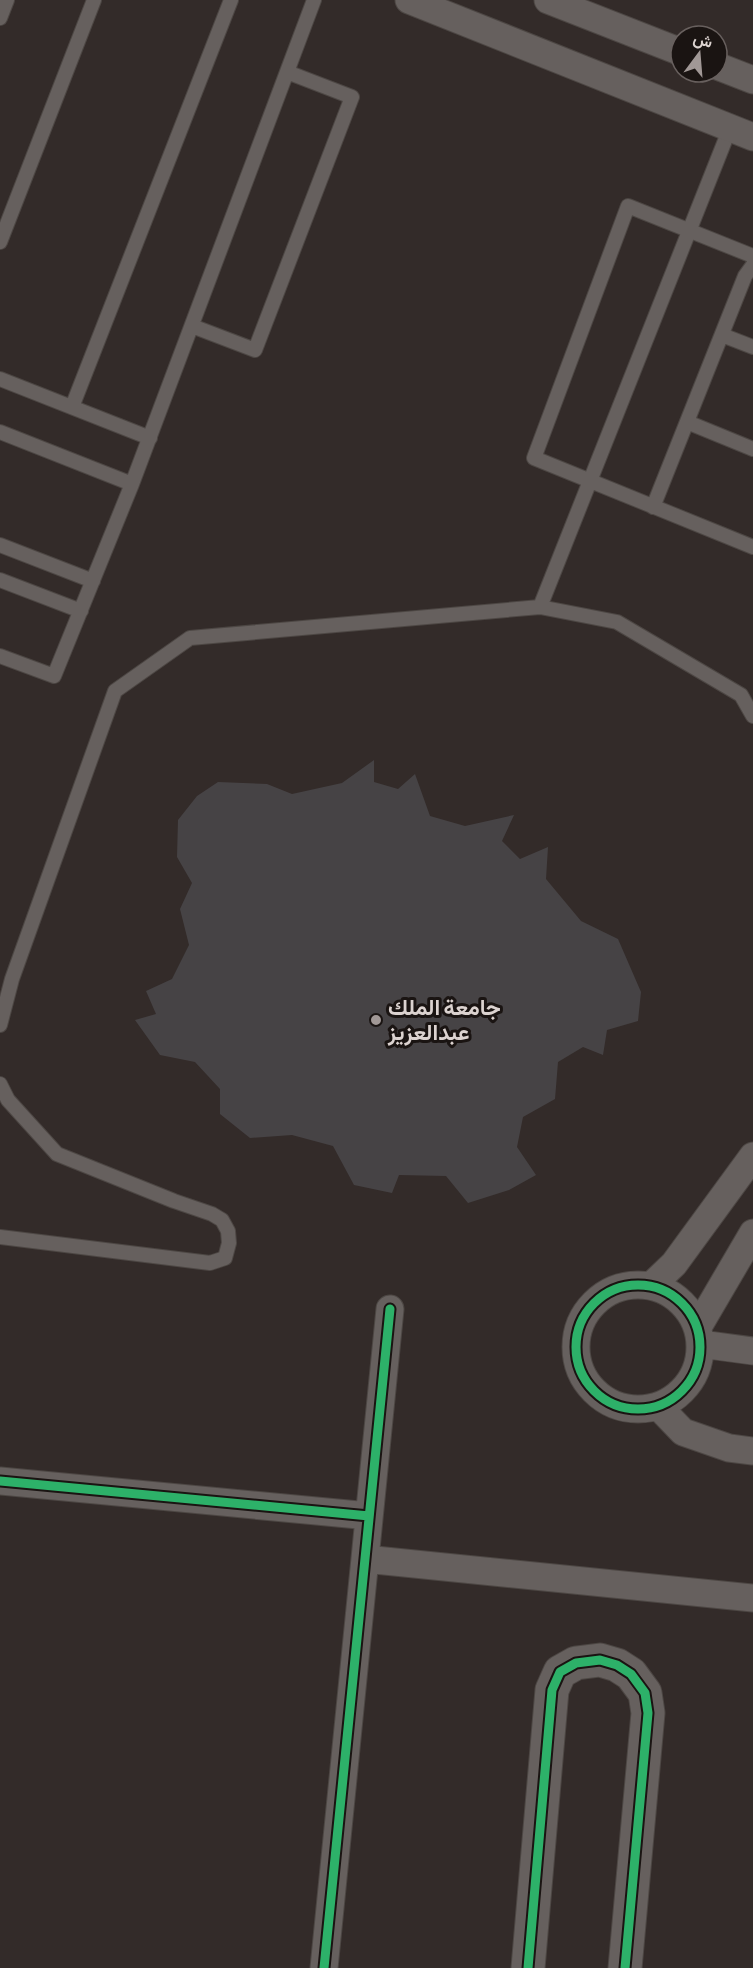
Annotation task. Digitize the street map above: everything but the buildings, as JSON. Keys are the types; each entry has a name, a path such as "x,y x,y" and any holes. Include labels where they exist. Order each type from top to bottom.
{"street":[{"path":"409,0 741,133"},
{"path":"548,0 669,47"},
{"path":"729,71 753,80"},
{"path":"651,1286 674,1264 753,1156"},
{"path":"699,1335 753,1233"},
{"path":"635,1284 667,1291 680,1300 691,1313 699,1335 699,1359 694,1375 685,1389 658,1406 642,1409 625,1408 610,1402 586,1381 579,1366 576,1350 577,1334 582,1318 604,1294 619,1288 635,1284"},
{"path":"324,1968 390,1309"},
{"path":"699,1335 753,1352"},
{"path":"658,1406 683,1432 729,1448 753,1450"},
{"path":"0,1481 369,1516"},
{"path":"365,1559 753,1598"},
{"path":"528,1968 552,1690 560,1672 576,1663 600,1660 618,1665 631,1674 645,1693 648,1713 625,1968"}],"lane":[{"path":"0,18 7,0"},
{"path":"0,242 94,0"},
{"path":"72,407 231,0"},
{"path":"0,656 54,676 150,438 314,0"},
{"path":"192,326 255,350 352,97 287,72"},
{"path":"540,607 689,230 741,133"},
{"path":"753,256 628,206 534,458 753,547"},
{"path":"653,507 745,276 753,265"},
{"path":"722,335 753,347"},
{"path":"0,379 150,438"},
{"path":"687,422 753,448"},
{"path":"0,432 132,484"},
{"path":"0,545 93,581"},
{"path":"0,580 81,611"},
{"path":"0,1025 12,979 115,691 190,638 540,607 617,622 741,695 753,716"},
{"path":"0,1084 8,1100 57,1154 212,1214 222,1220 228,1231 229,1244 225,1258 210,1263 0,1237"}],"cycle path":[{"path":"638,1285 662,1290 673,1295 682,1303 690,1312 695,1323 700,1347 695,1371 690,1382 682,1391 673,1399 662,1404 638,1409 614,1404 603,1399 594,1391 586,1382 581,1371 576,1347 581,1323 586,1312 594,1303 603,1295 614,1290 638,1285"},
{"path":"324,1968 390,1309"},
{"path":"0,1481 369,1516"},
{"path":"528,1968 552,1690 560,1672 576,1663 600,1660 617,1665 631,1674 645,1693 648,1713 625,1968"}],"place":[{"name":"جامعة الملك عبدالعزيز","path":"376,1020"}]}
